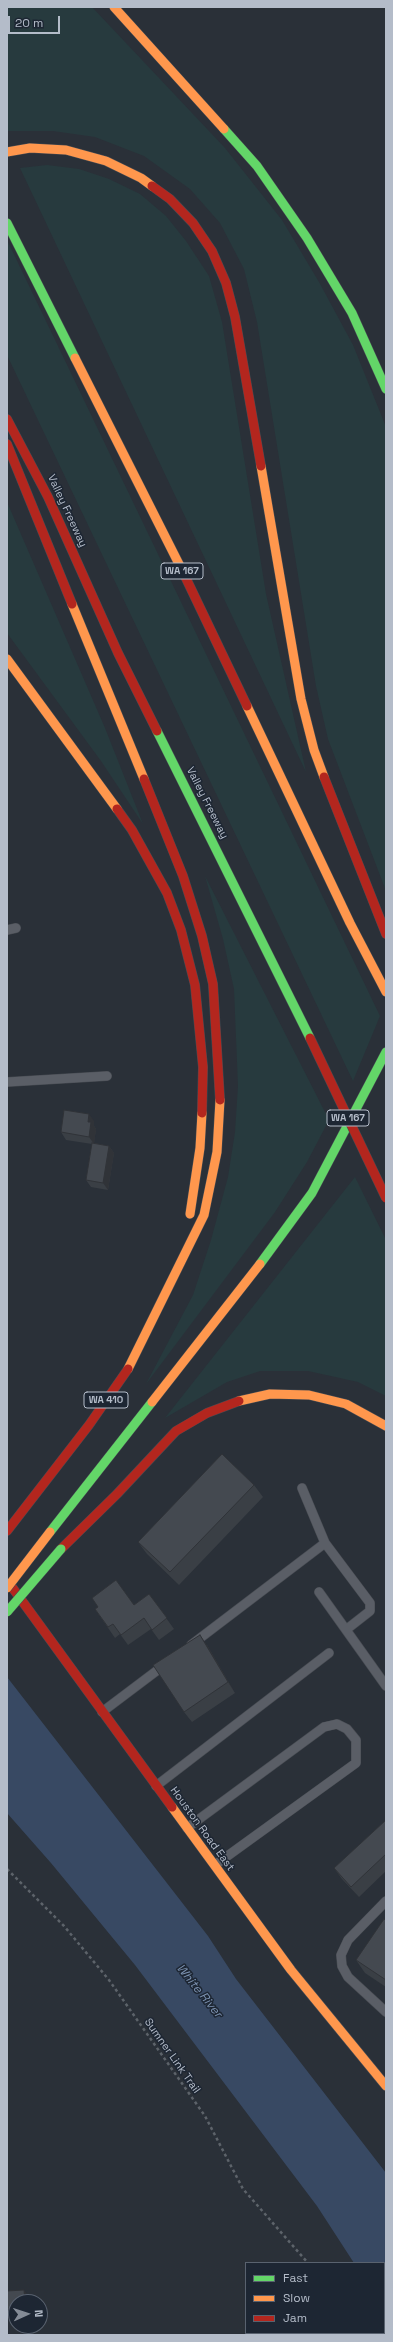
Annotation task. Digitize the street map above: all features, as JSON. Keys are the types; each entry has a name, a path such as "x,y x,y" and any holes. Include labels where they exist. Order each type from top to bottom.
{"main road":[{"path":"114,7 257,166 307,238 352,313 386,389"},
{"path":"7,152 30,148 66,150 106,161 141,178 170,199 194,223 212,250 226,284 235,316 301,699 314,750 386,934"},
{"name":"WA 167","path":"7,223 175,555 350,923 386,992"},
{"name":"Valley Freeway","path":"7,418 48,496 118,653 310,1038 386,1198"},
{"path":"7,444 183,876 202,936 213,984 220,1106 217,1152 204,1215 168,1290"},
{"path":"7,659 132,830 167,893 181,930 195,985 203,1067 203,1104 200,1148 188,1220"},
{"path":"7,1588 290,1224 312,1193 386,1052"},
{"path":"168,1290 177,1249"},
{"name":"WA 410","path":"7,1531 89,1425 130,1366 168,1290"},
{"path":"7,1612 61,1549 117,1494 158,1448 176,1431 207,1413 229,1403 270,1394 309,1395 346,1404 386,1426"},
{"name":"Houston Road East","path":"7,1580 291,1970 386,2086"}],"lane":[{"path":"7,1082 107,1076"},
{"path":"302,1488 325,1543 370,1603 370,1611 347,1629"},
{"path":"185,1649 325,1543"},
{"path":"319,1592 347,1629 386,1686"},
{"path":"156,1786 329,1653"},
{"path":"102,1712 172,1659"},
{"path":"187,1828 324,1727 337,1724 347,1729 356,1740 356,1763 214,1866"},
{"path":"386,1901 348,1940 341,1955 342,1966 348,1977 386,2012"}],"path":[{"name":"Sumner Link Trail","path":"7,1869 64,1926 109,1980 205,2116 243,2189 307,2262"}],"green space":[{"path":"7,7 92,7 225,148 282,220 319,282 353,345 386,427 386,891 328,739 316,686 257,322 244,269 220,223 190,189 144,156 95,137 53,131 7,131"},
{"path":"47,165 79,169 109,179 140,194 166,216 186,241 209,276 222,322 266,594 306,772 20,168"},
{"path":"7,240 380,1016 353,1081 7,355"},
{"path":"7,502 105,728 143,824 101,761 7,633"},
{"path":"205,876 329,1120 307,1162 275,1212 146,1384 193,1295 211,1240 228,1177 235,1132 238,1086 234,989 223,939"},
{"path":"355,1177 386,1240 386,1396 358,1382 308,1371 260,1371 227,1382 165,1418"}],"water":[{"name":"White River","path":"7,1677 208,1936 236,1979 386,2173 386,2312 385,2262 353,2262 317,2206 135,1965 51,1863 7,1813"}],"building":[{"path":"64,1110 89,1114 88,1122 91,1122 89,1137 61,1132"},
{"path":"92,1143 109,1146 103,1183 86,1180"},
{"path":"222,1454 254,1485 170,1572 138,1542"},
{"path":"116,1580 134,1605 149,1594 167,1618 152,1630 144,1618 121,1635 113,1624 108,1627 95,1609 98,1607 92,1598"},
{"path":"200,1635 228,1682 184,1712 153,1665"},
{"path":"386,1820 386,1854 351,1887 334,1868"},
{"path":"384,1919 386,1921 386,1980 356,1960"},
{"path":"24,2290 24,2294 8,2294 8,2310 7,2310 7,2291"}],"traffic: fast":[{"path":"224,129 257,166 307,238 352,313 386,389"},
{"path":"7,223 75,358"},
{"path":"157,731 310,1038"},
{"path":"260,1264 312,1193 386,1052"},
{"path":"50,1532 152,1402"},
{"path":"7,1612 61,1549"}],"traffic: slow":[{"path":"114,7 224,129"},
{"path":"7,152 30,148 66,150 106,161 141,178 152,186"},
{"path":"75,358 182,570"},
{"path":"261,466 301,699 314,750 324,777"},
{"path":"72,604 144,779"},
{"path":"7,659 117,809"},
{"path":"247,706 350,923 386,992"},
{"path":"128,1369 204,1215 217,1152 220,1100"},
{"path":"190,1214 200,1148 202,1113"},
{"path":"152,1402 260,1264"},
{"path":"239,1401 270,1394 309,1395 346,1404 386,1426"},
{"path":"7,1588 50,1532"},
{"path":"172,1807 291,1970 386,2086"}],"traffic: jam":[{"path":"152,186 170,199 193,223 212,251 226,283 235,317 261,466"},
{"path":"7,419 48,497 118,653 157,731"},
{"path":"7,444 72,604"},
{"path":"182,570 247,706"},
{"path":"324,777 386,934"},
{"path":"144,779 183,876 202,936 213,984 220,1100"},
{"path":"117,809 132,830 167,893 181,930 195,985 203,1067 202,1113"},
{"path":"310,1038 386,1198"},
{"path":"7,1531 89,1425 128,1369"},
{"path":"61,1549 117,1494 176,1431 207,1413 239,1401"},
{"path":"9,1583 172,1807"}]}
